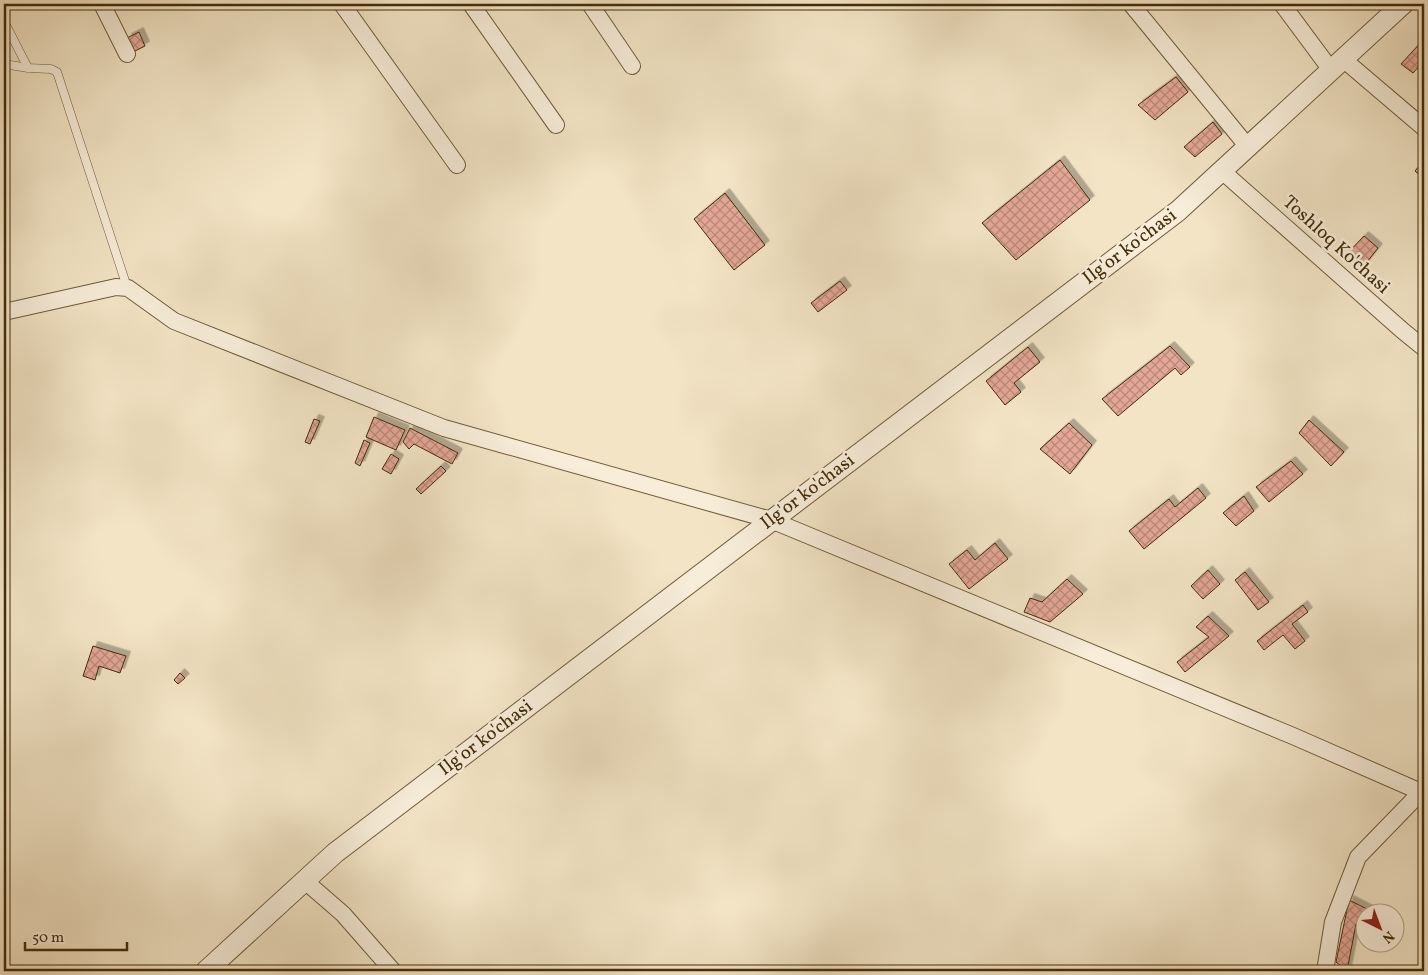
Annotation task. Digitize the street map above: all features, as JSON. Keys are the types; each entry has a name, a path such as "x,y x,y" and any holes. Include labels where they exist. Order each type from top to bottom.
{"street":[{"path":"102,4 127,54"},
{"path":"342,4 457,166"},
{"path":"471,4 556,125"},
{"path":"590,4 632,66"},
{"path":"1131,4 1248,147"},
{"path":"1282,4 1337,65 1424,128"},
{"name":"Ilg'or ko'chasi","path":"206,971 335,854 1178,211 1403,4"},
{"name":"Toshloq Ko'chasi","path":"1222,171 1424,348"},
{"path":"4,312 116,287 128,288 174,320 444,428 772,520 1423,791 1358,857 1333,922 1325,971"},
{"path":"305,880 343,914 393,971"}],"lane":[{"path":"4,21 28,68"},
{"path":"4,64 51,69 57,72 128,288"}],"building":[{"path":"139,32 145,46 133,52 127,38"},
{"path":"1424,39 1424,61 1413,73 1401,64"},
{"path":"1176,77 1188,92 1155,120 1138,105"},
{"path":"1213,122 1222,134 1195,157 1184,147"},
{"path":"1060,160 1090,200 1016,260 982,223"},
{"path":"1424,160 1424,179 1415,171"},
{"path":"725,193 765,245 734,270 694,219"},
{"path":"1364,236 1378,248 1363,267 1346,255"},
{"path":"840,281 847,290 818,312 811,303"},
{"path":"1170,346 1190,367 1181,375 1175,368 1118,416 1102,399"},
{"path":"1028,347 1040,362 1014,383 1021,392 1005,405 986,381"},
{"path":"374,417 405,430 396,450 366,437"},
{"path":"314,419 320,421 310,444 305,442"},
{"path":"1309,420 1344,452 1331,466 1299,433"},
{"path":"1069,423 1092,445 1070,474 1040,449"},
{"path":"410,428 458,453 452,464 414,444 409,449 403,442"},
{"path":"364,440 370,443 360,466 355,463"},
{"path":"391,454 399,459 391,474 382,469"},
{"path":"1291,461 1303,474 1269,502 1256,487"},
{"path":"441,466 446,471 421,494 416,489"},
{"path":"1198,488 1206,498 1144,549 1129,531 1169,499 1175,507"},
{"path":"1244,496 1254,511 1236,526 1223,513"},
{"path":"995,543 1008,559 969,589 949,564 967,550 975,560"},
{"path":"1208,570 1220,584 1203,599 1191,586"},
{"path":"1245,572 1269,602 1258,610 1235,580"},
{"path":"1067,579 1083,594 1050,622 1024,612 1030,598 1042,602"},
{"path":"1303,605 1308,612 1292,624 1305,641 1295,649 1283,635 1264,650 1257,641"},
{"path":"1208,616 1229,636 1185,672 1177,662 1209,637 1196,627"},
{"path":"93,646 126,656 120,673 99,666 95,680 83,676"},
{"path":"180,673 185,678 178,684 174,680"},
{"path":"1349,900 1356,904 1356,924 1347,971 1336,962"}]}
